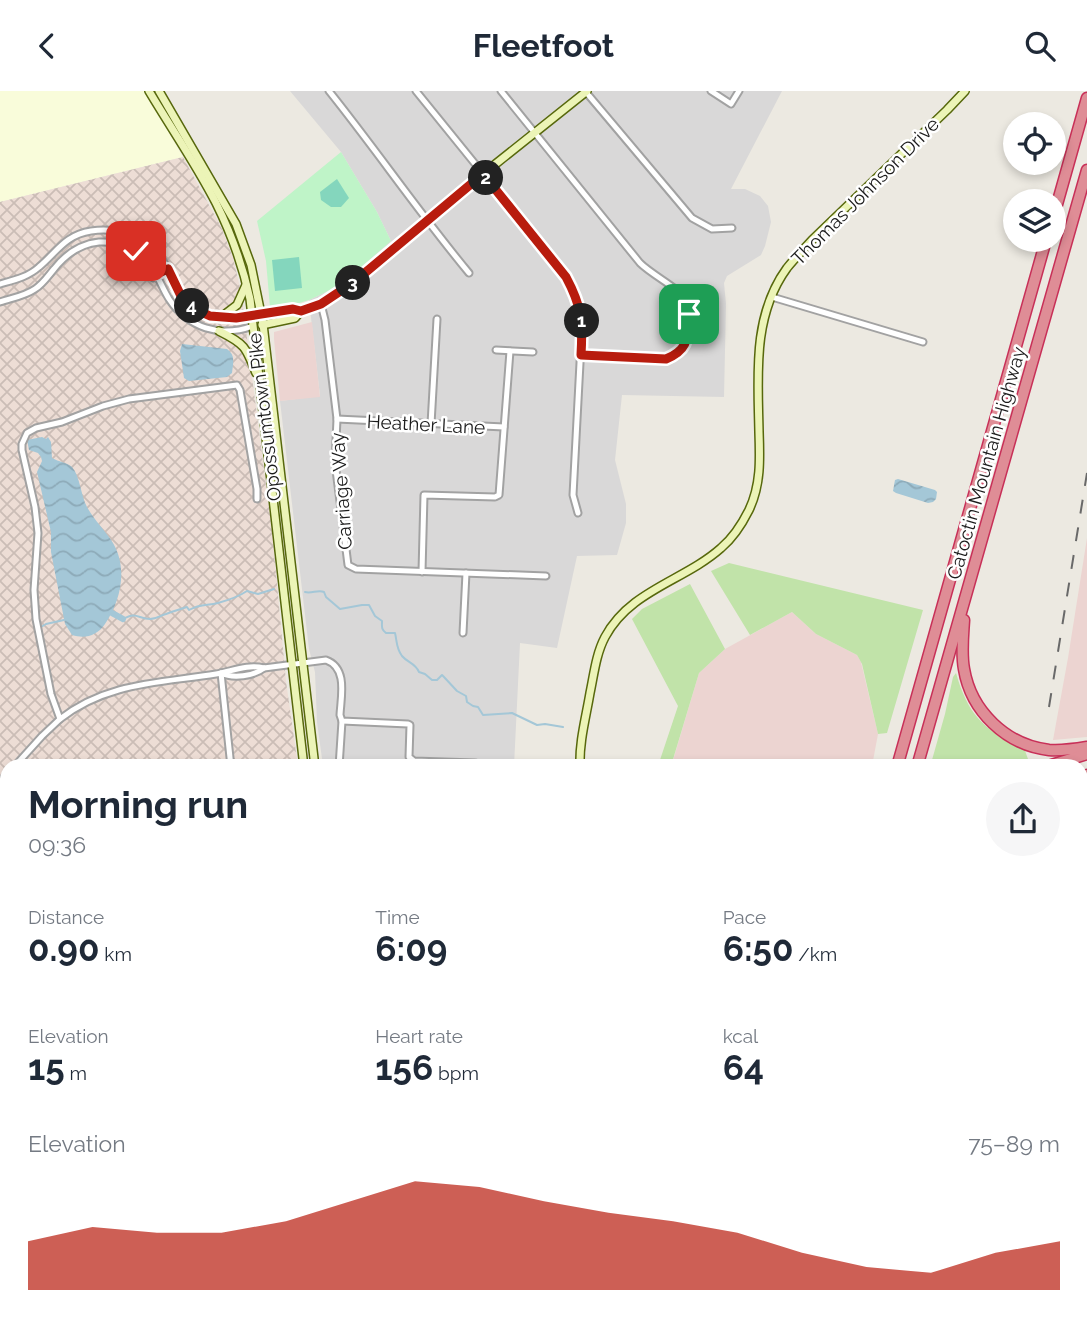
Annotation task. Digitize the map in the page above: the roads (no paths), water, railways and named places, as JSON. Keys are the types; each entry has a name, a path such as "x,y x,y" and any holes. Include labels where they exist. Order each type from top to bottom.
{"highway":[{"path":"1061,189 1087,98"},
{"name":"Catoctin Mountain Highway","path":"920,759 1087,170"},
{"name":"Catoctin Mountain Highway","path":"899,759 1043,252"},
{"path":"965,602 962,645 964,670 972,693 990,721 1009,736 1028,745 1058,750 1087,747"}],"main road":[{"name":"Opossumtown Pike","path":"149,91 216,203 247,284 303,759"},
{"name":"Opossumtown Pike","path":"159,91 236,224 251,265 263,324 314,759"},
{"path":"253,326 295,318 301,311 321,304 354,282 586,91"},
{"name":"Thomas Johnson Drive","path":"580,759 597,657 611,627 634,602 722,548 740,526 751,506 759,475 760,337 765,313 783,275 793,260 965,91"},
{"path":"220,318 237,305 247,284"},
{"path":"252,316 293,309 301,311"},
{"path":"219,331 246,348 260,385"}],"street":[{"path":"329,91 427,222 469,273"},
{"path":"416,91 566,277 575,294 582,317 573,495 579,513"},
{"path":"501,91 640,263 648,272 682,295 687,306 687,340 683,349 675,355 666,359 652,359 581,355"},
{"path":"586,91 692,218 712,229 732,228"},
{"path":"711,91 731,104 739,91"},
{"path":"0,284 30,274 69,239 83,233 116,231 138,238 158,255 181,296 195,309 220,318 252,316"},
{"path":"0,302 38,287 60,262 86,244 107,243 128,247 143,257 169,299 181,314 195,324 219,331 243,330 253,326"},
{"path":"154,276 168,269"},
{"path":"772,297 923,342"},
{"name":"Carriage Way","path":"321,304 337,419 335,462 348,565 356,569 546,576"},
{"path":"431,424 437,319"},
{"path":"496,350 533,352"},
{"path":"504,427 509,351"},
{"path":"61,719 51,694 36,619 34,590 38,533 22,450 27,433 137,397 237,385 257,499"},
{"name":"Heather Lane","path":"337,419 504,427 498,497 424,495 422,572"},
{"path":"463,633 466,573"},
{"path":"21,759 61,719 82,705 123,688 221,673 226,676 258,673 264,668 326,660 334,663 341,675 340,759"},
{"path":"221,673 230,759"},
{"path":"342,721 410,725 409,757 412,759"}],"water":[{"path":"182,344 227,349 233,357 232,373 227,377 189,381 184,378 180,351"},
{"path":"48,437 51,442 52,458 70,465 75,471 87,507 113,543 120,563 121,584 111,615 102,628 82,637 72,635 65,624 51,552 51,532 37,472 42,461 38,453 29,450 27,440"},
{"path":"895,480 935,490 936,499 928,503 896,493 893,491"}],"waterway":[{"path":"123,619 135,615 152,619 187,607 189,610 222,602 247,591 258,594 274,589"},
{"path":"305,592 324,592 340,609 369,605 375,616 382,621 384,632 395,633 404,658 432,680 437,680 442,675 457,691 466,696 467,702 478,707 483,715 512,713 537,725 563,727"},
{"path":"112,613 123,619"},
{"path":"41,627 64,620"}],"railway":[{"path":"1049,707 1087,473"}]}
